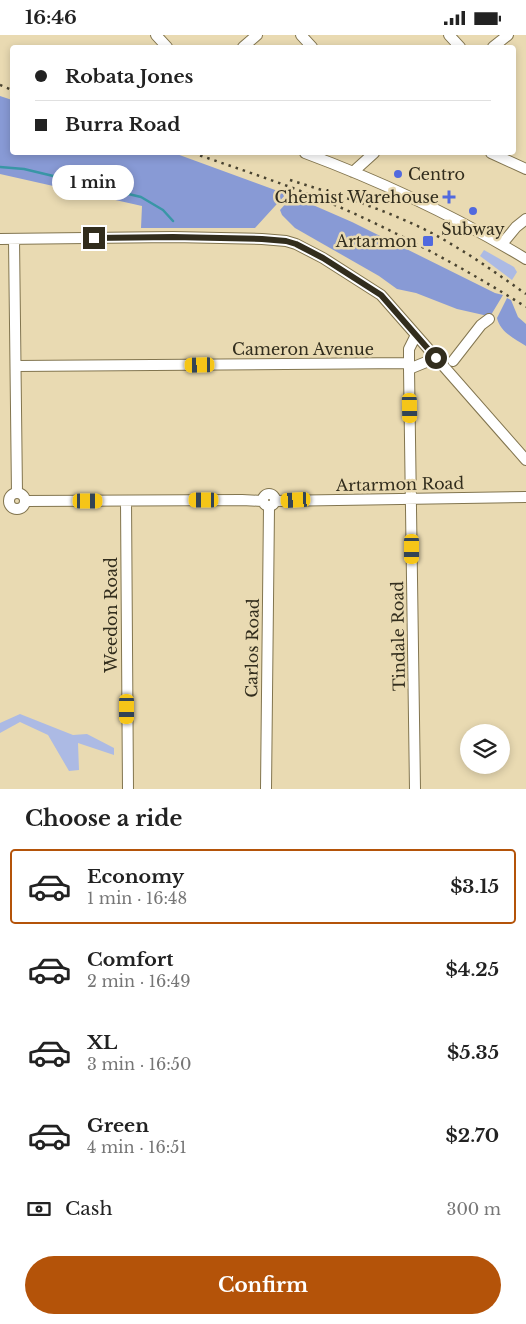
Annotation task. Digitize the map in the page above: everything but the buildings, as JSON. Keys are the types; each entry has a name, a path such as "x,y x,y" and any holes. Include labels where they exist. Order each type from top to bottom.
{"street":[{"path":"156,35 165,45"},
{"path":"245,45 256,35"},
{"path":"301,35 310,45"},
{"path":"449,35 458,45"},
{"path":"496,45 508,35"},
{"path":"310,155 423,202 502,244 526,259"},
{"path":"354,172 372,155"},
{"path":"495,155 526,169"},
{"path":"502,244 516,227 526,219"},
{"path":"0,239 173,237 286,241 296,244 323,258 381,295 526,460"},
{"path":"14,239 17,493"},
{"path":"453,361 481,325 489,319"},
{"name":"Tindale Road","path":"414,789 409,349 416,335"},
{"path":"409,366 436,358"},
{"name":"Cameron Avenue","path":"16,366 409,366"},
{"path":"17,493 23,496 25,501 23,505 17,508 5,501 11,495 17,493"},
{"name":"Artarmon Road","path":"25,501 242,500 269,503 526,497"},
{"name":"Weedon Road","path":"126,501 128,789"},
{"name":"Carlos Road","path":"266,789 269,503"}],"shaded area":[{"path":"0,96 10,99 10,155 179,155 286,194 255,228 141,228 142,206 0,174"},
{"path":"290,195 352,222 495,293 503,295 491,315 488,316 457,309 416,293 397,289 379,276 295,228 282,215 280,210 289,200"},
{"path":"484,250 514,267 517,272 512,280 480,256"},
{"path":"507,298 511,300 518,317 526,324 526,346 508,335 501,327 497,318"},
{"path":"20,714 73,735 87,734 114,748 114,755 78,743 79,770 69,771 48,735 20,722 0,733 0,723"}],"waterway":[{"path":"0,167 24,169 141,197 163,210 173,221"}],"railway":[{"path":"0,85 10,89"},
{"path":"199,155 321,199 374,223 477,277 526,307"},
{"path":"290,180 375,208 417,226 465,252 526,294"}],"place":[{"name":"Centro","path":"398,174"},
{"name":"Chemist Warehouse","path":"449,197"},
{"name":"Subway","path":"473,211"},
{"name":"Artarmon","path":"428,241"}],"route":[{"path":"94,238 262,239 286,241 296,244 362,281 381,295 436,358"}]}
